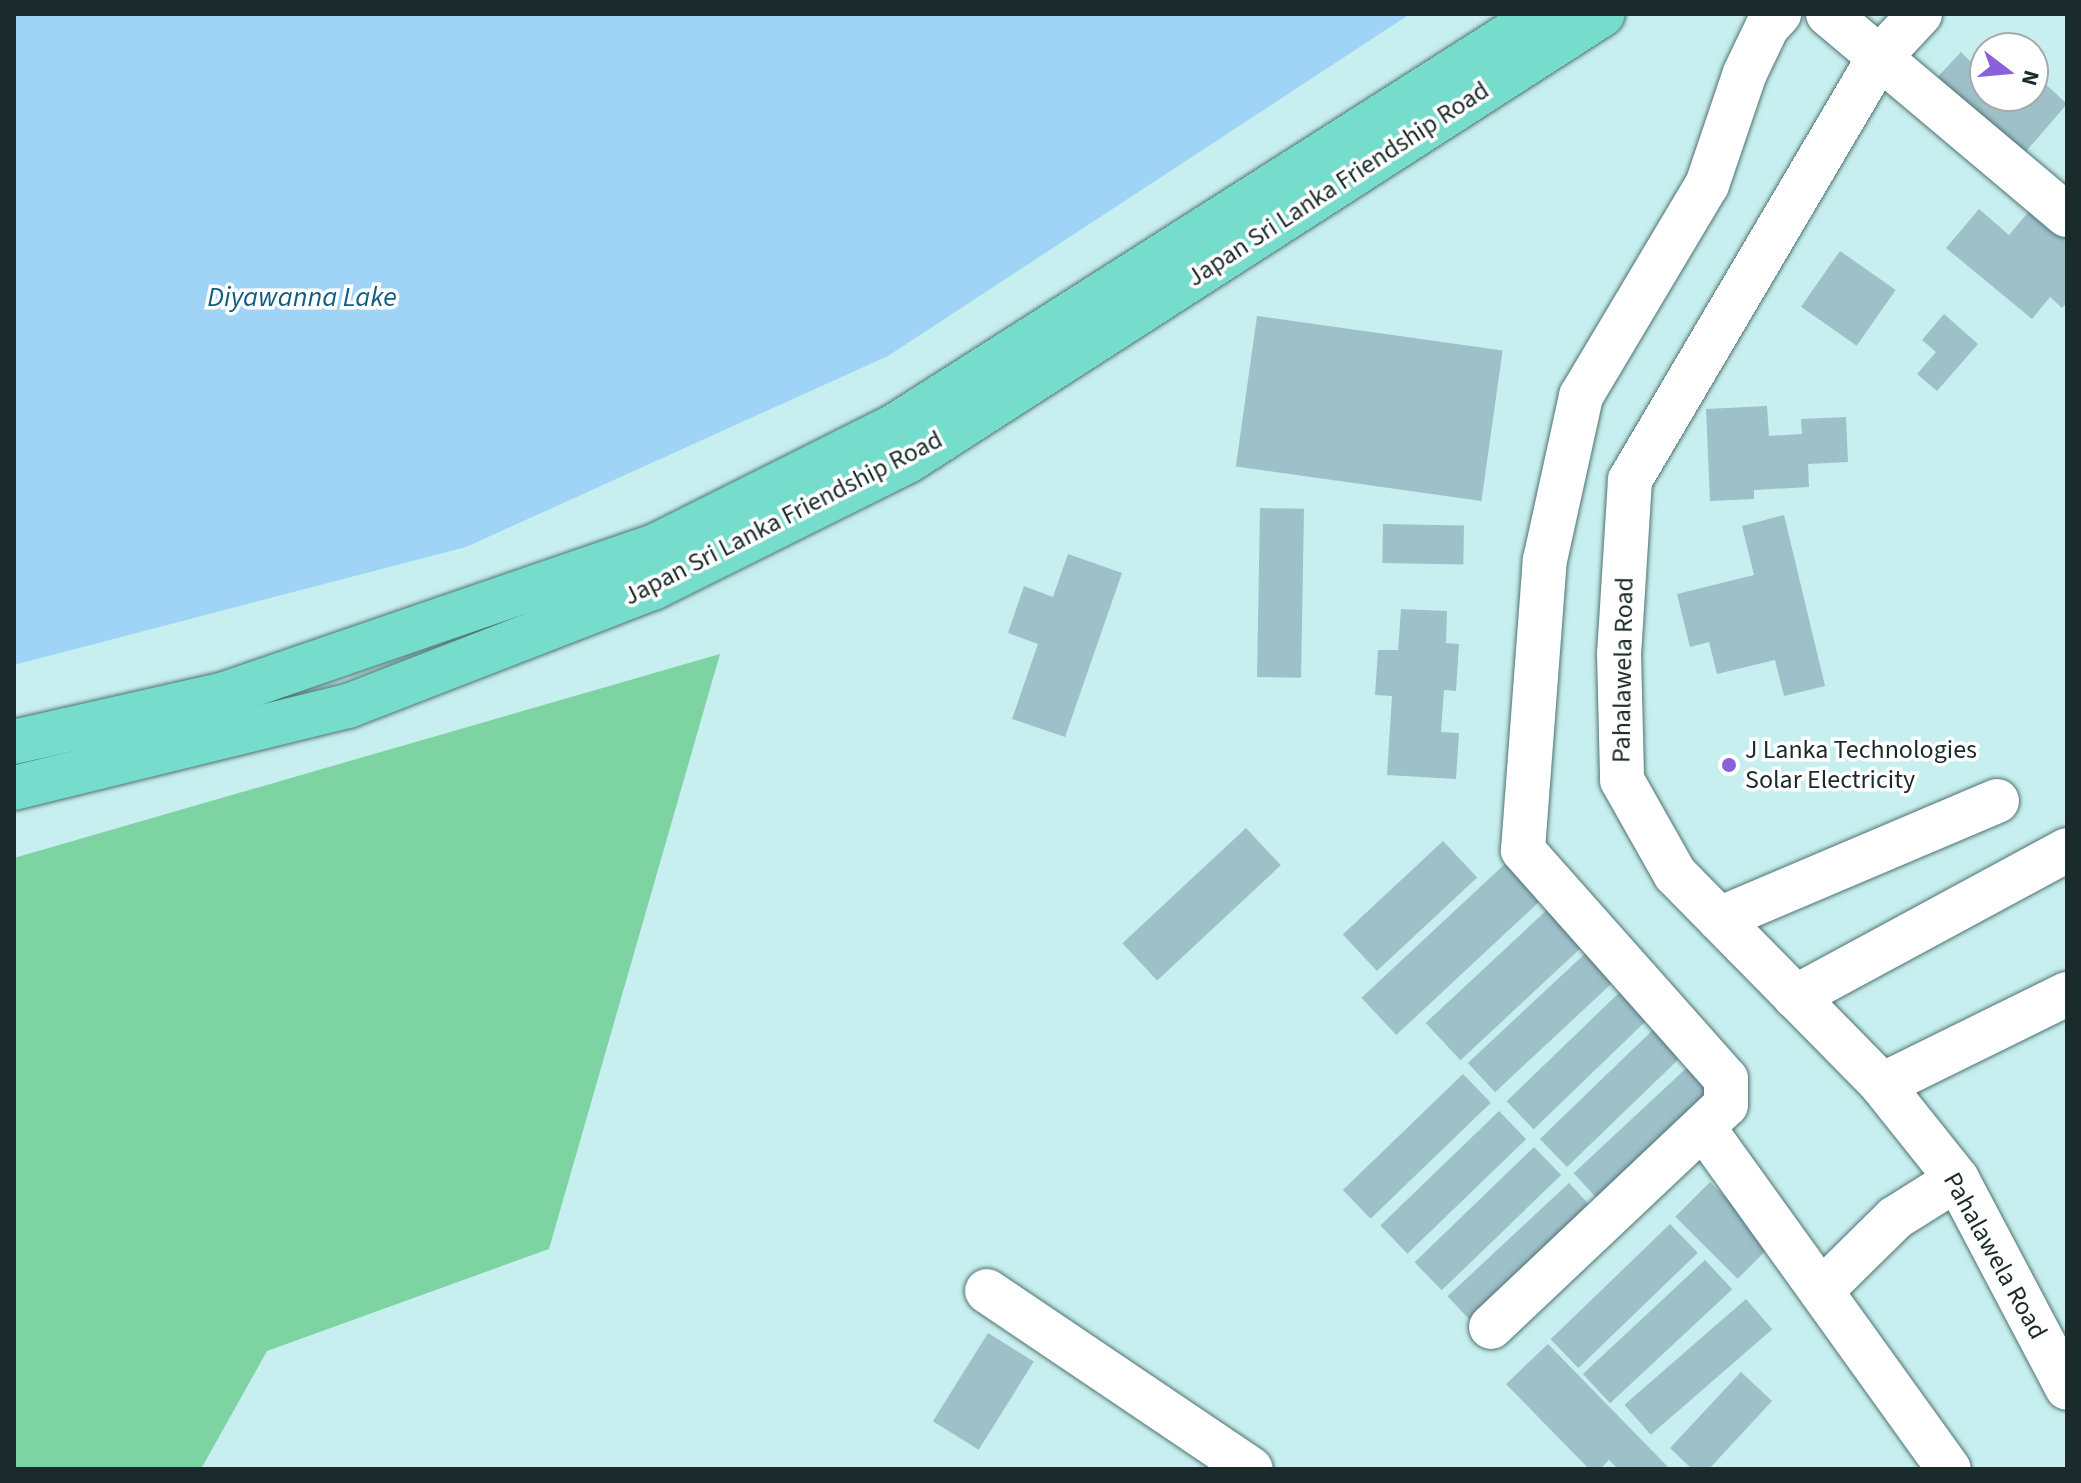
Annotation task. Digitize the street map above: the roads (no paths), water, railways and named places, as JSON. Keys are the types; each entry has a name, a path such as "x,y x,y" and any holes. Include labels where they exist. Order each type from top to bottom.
{"main road":[{"name":"Japan Sri Lanka Friendship Road","path":"14,742 225,694 657,545 893,427 1542,14"},
{"name":"Japan Sri Lanka Friendship Road","path":"14,788 348,706 653,588 908,461 1603,14"}],"street":[{"path":"1491,1327 1726,1105 1726,1079 1523,850 1545,560 1581,396 1707,185 1745,73 1767,27 1779,14"},
{"path":"1828,14 2067,215"},
{"name":"Pahalawela Road","path":"1920,14 1878,59 1630,480 1619,653 1622,780 1675,874 1882,1085 1957,1179 2067,1388"},
{"path":"1719,919 1997,801"},
{"path":"1795,997 2067,850"},
{"path":"1882,1085 2067,994"},
{"path":"1703,1127 1949,1469"},
{"path":"1821,1291 1895,1218 1957,1179"},
{"path":"987,1291 1251,1469"}],"water":[{"name":"Diyawanna Lake","path":"14,14 1410,14 888,356 466,547 14,665"}],"place":[{"name":"J Lanka Technologies Solar Electricity","path":"1729,765"}]}
